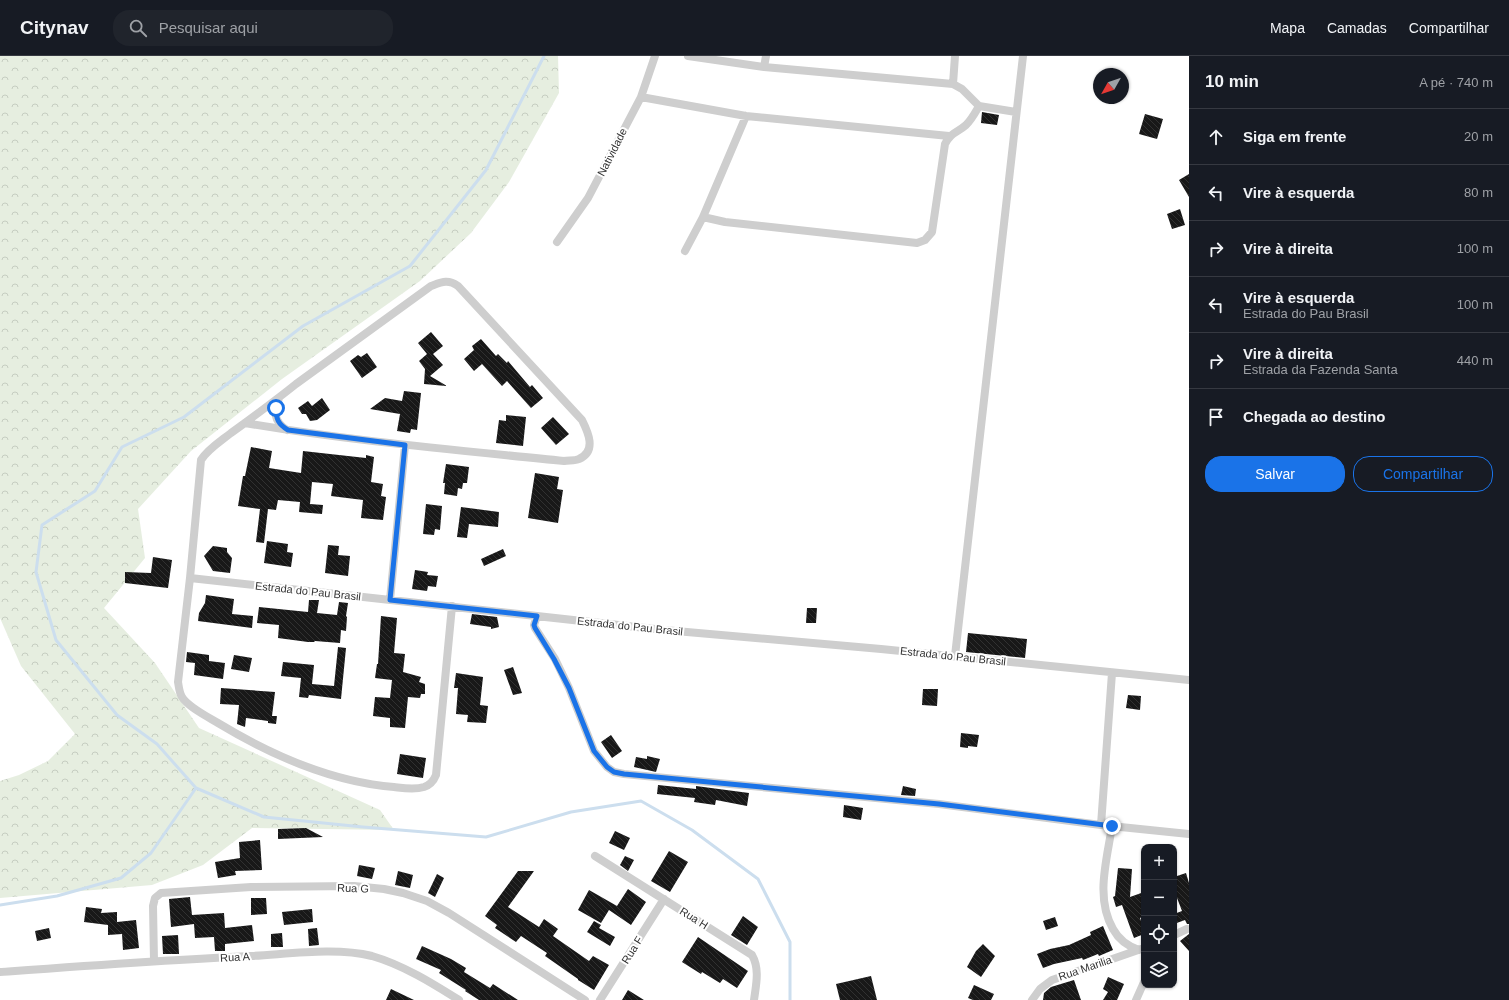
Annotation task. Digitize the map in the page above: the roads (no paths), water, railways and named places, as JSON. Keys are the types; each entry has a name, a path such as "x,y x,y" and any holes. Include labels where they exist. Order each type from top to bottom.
{"street":[{"name":"Natividade","path":"557,242 588,198 641,96 655,56"},
{"path":"688,56 764,67 953,84 962,89 979,106 1016,112"},
{"path":"764,67 766,56"},
{"path":"953,84 955,56"},
{"path":"955,656 1023,56"},
{"path":"641,96 746,116 949,136"},
{"path":"703,217 725,222 917,243 925,240 932,232 945,144 949,136 967,124 974,116 979,106"},
{"path":"685,251 703,217 746,116"},
{"path":"245,423 405,445 564,460 579,459 584,456 589,449 590,441 589,435 582,420 458,286 453,282 447,281 431,286 296,384 217,444 204,455 201,460 190,578 178,682 182,697 188,703 250,742 284,758 355,781 380,786 410,788 423,787 432,782 436,775 452,606"},
{"path":"279,398 276,408 276,417 280,426 288,430"},
{"path":"390,600 405,445"},
{"name":"Estrada do Pau Brasil","path":"190,578 664,630 955,656 1189,680"},
{"path":"537,616 534,625 535,628 554,659 569,688 594,751 602,762 614,772 939,804 1101,825 1189,834"},
{"path":"1101,825 1112,673"},
{"path":"1112,826 1103,886 1103,901 1106,913 1116,933 1130,947 1141,949"},
{"name":"Rua H","path":"595,856 752,955 756,961 757,970 754,1000"},
{"name":"Rua G","path":"154,961 153,906 156,898 161,893 251,887 354,886 384,889 403,893 427,901 449,913 585,1000"},
{"name":"Rua F","path":"600,1000 664,899"},
{"path":"1177,934 1187,929"},
{"name":"Rua Marilia","path":"1032,999 1045,984 1052,980 1141,949"},
{"name":"Rua A","path":"0,972 154,961 334,951 372,956 429,981 459,1000"},
{"path":"1136,1000 1141,988"}],"waterway":[{"path":"544,56 486,170 410,266 303,326 184,417 122,447 95,491 42,525 36,572 56,640 117,715 157,744 196,788 264,817 486,837 571,812 641,801 692,830 758,879 790,942 790,1000"},
{"path":"0,905 57,896 121,878 151,853 196,788"}]}
